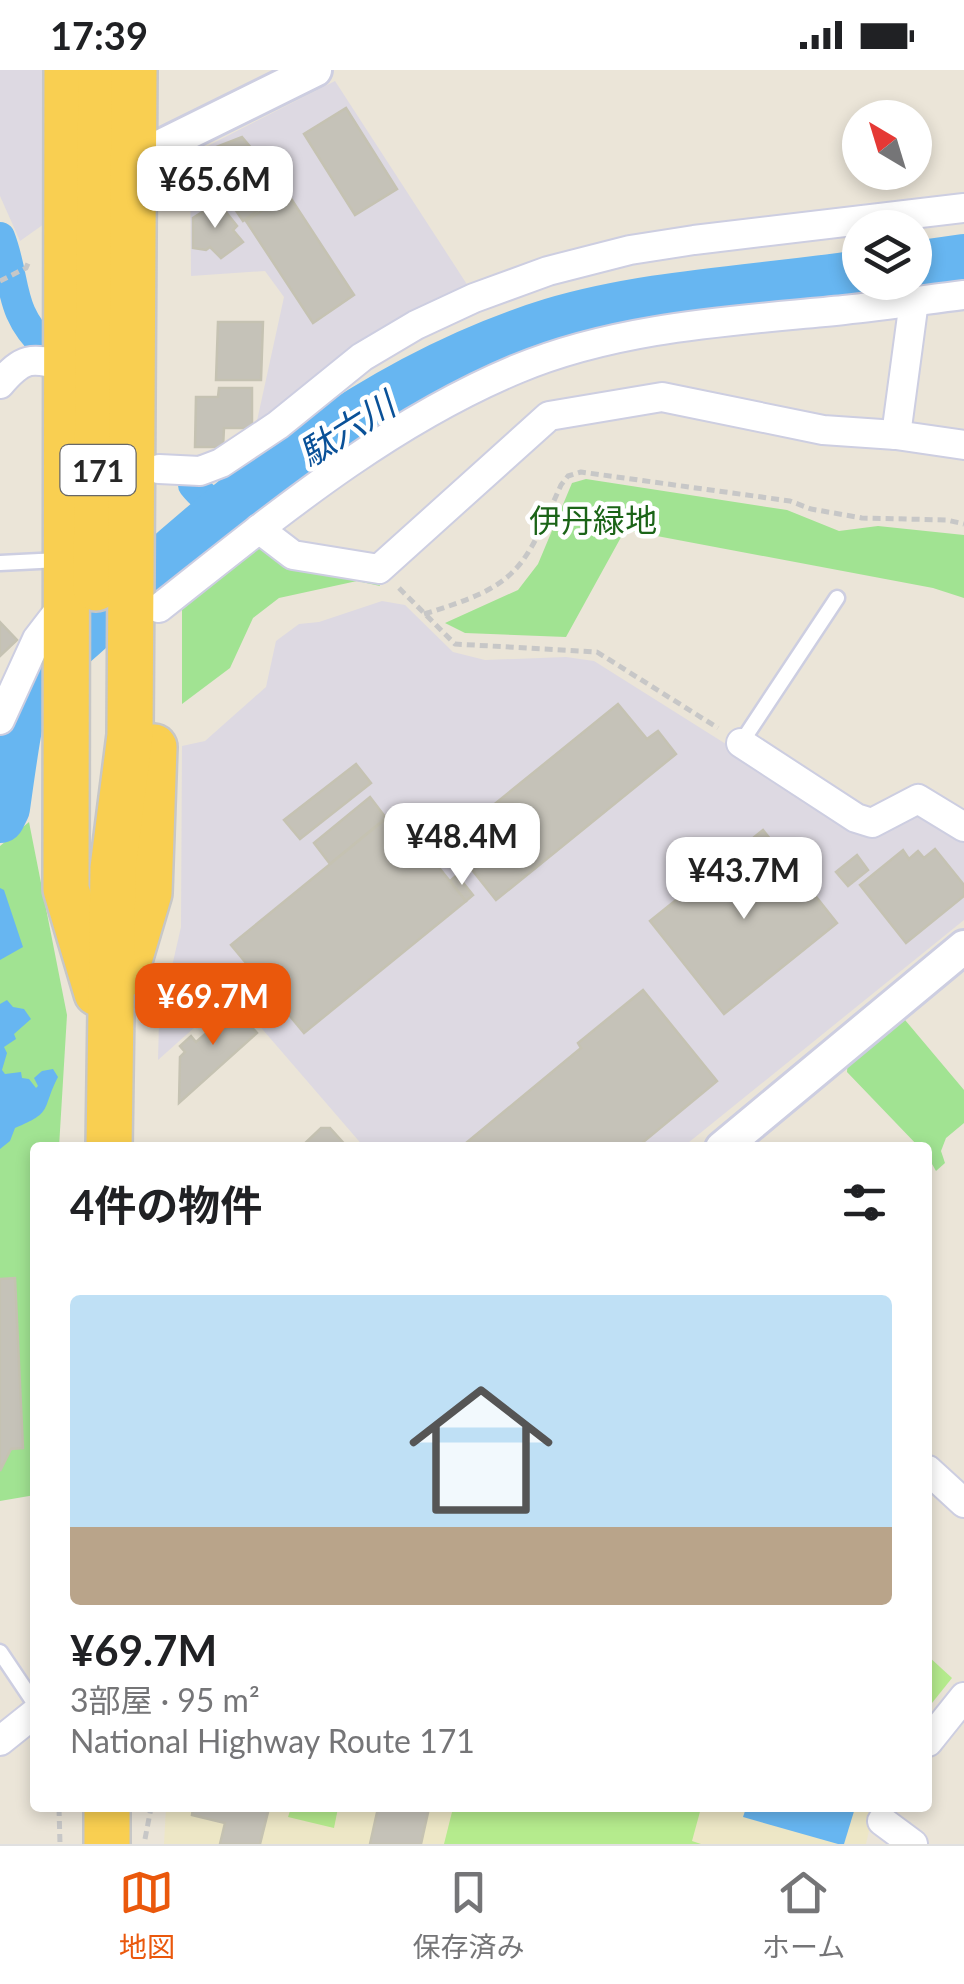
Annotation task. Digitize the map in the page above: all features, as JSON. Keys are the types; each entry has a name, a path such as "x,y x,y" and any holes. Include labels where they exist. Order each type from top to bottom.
{"highway":[{"name":"171","path":"66,70 66,889 108,1030"},
{"name":"171","path":"102,70 94,736 112,868"},
{"name":"171","path":"109,1142 112,868 130,735 134,70"},
{"name":"171","path":"108,1030 149,893 159,599 162,70"},
{"path":"107,1844 108,1812"}],"street":[{"path":"159,147 316,70"},
{"path":"159,477 220,464 278,425 362,358 416,325 474,298 548,271 630,250 694,240 964,208"},
{"path":"932,298 964,295"},
{"path":"159,599 259,529 322,478 375,445 518,368 605,342 666,329 914,300 896,435"},
{"path":"0,384 14,366 26,361 38,359 64,366"},
{"path":"259,529 293,554 379,569 549,416 662,397 823,430 964,445"},
{"path":"2,704 67,592"},
{"path":"741,743 856,818 872,823 918,799 964,827"},
{"path":"729,1142 964,947"},
{"path":"932,1474 964,1503"},
{"path":"932,1738 961,1707"},
{"path":"0,1742 30,1717"},
{"path":"881,1824 913,1844"}],"lane":[{"path":"0,563 67,592"},
{"path":"741,743 837,598"},
{"path":"0,1652 30,1697"}],"path":[{"path":"1,281 15,274"},
{"path":"424,614 479,595 521,567 560,485 568,476 581,472 790,502 862,518 964,524"},
{"path":"379,569 455,644 597,652 741,743"},
{"path":"59,1812 60,1844"},
{"path":"144,1844 150,1812"}],"shaded area":[{"path":"0,70 51,70 51,219 20,241 0,196"},
{"path":"335,81 470,289 255,430 284,297 265,271 191,276 190,155"},
{"path":"382,601 405,605 453,652 485,660 566,657 594,661 853,824 917,810 964,834 964,920 689,1142 360,1142 232,994 158,1060 159,1023 181,927 182,746 205,741 266,687 276,641 299,624 319,622"},
{"path":"166,1812 873,1812 866,1844 164,1844"}],"green space":[{"name":"伊丹緑地","path":"586,479 787,510 839,531 878,526 964,535 964,598 933,588 625,530 566,637 465,633 445,623 518,590 538,564 572,483"},
{"path":"271,545 374,571 380,586 357,581 279,598 253,618 230,668 182,704 182,604 254,548"},
{"path":"29,822 67,1015 59,1142 30,1142 30,1496 0,1501 0,846"},
{"path":"900,1014 964,1090 964,1123 946,1138 941,1151 945,1163 936,1171 932,1164 932,1142 914,1142 847,1072 848,1056"},
{"path":"932,1660 952,1678 932,1703"},
{"path":"290,1812 337,1812 334,1828 288,1817"},
{"path":"452,1812 700,1812 692,1841 701,1844 444,1844"}],"water":[{"path":"0,888 4,890 23,947 0,960"},
{"path":"7,1000 13,1007 24,1009 31,1019 14,1034 16,1039 4,1047 7,1053 2,1070 5,1074 21,1072 22,1078 29,1079 36,1088 34,1078 42,1071 53,1069 58,1077 41,1114 15,1128 10,1141 0,1149 0,1004"},
{"path":"745,1812 854,1812 844,1844 743,1817"}],"building":[{"path":"346,108 397,189 355,215 304,134"},
{"path":"242,137 268,168 263,172 280,195 243,221 198,154"},
{"path":"288,194 354,295 313,323 246,221"},
{"path":"218,202 237,226 233,230 243,242 221,258 210,247 193,248 193,218"},
{"path":"218,322 263,322 261,380 216,380"},
{"path":"219,388 252,388 252,428 224,428 223,447 195,447 196,397 218,397"},
{"path":"0,622 17,640 0,656"},
{"path":"618,704 647,739 658,731 676,754 496,900 449,841"},
{"path":"356,764 371,783 300,839 284,820"},
{"path":"370,797 386,818 330,864 314,843"},
{"path":"394,812 466,901 304,1033 231,945"},
{"path":"763,830 837,923 724,1014 650,921"},
{"path":"935,849 964,885 964,896 906,943 860,885 903,850 909,859 918,851 924,858"},
{"path":"857,855 868,870 848,886 836,872"},
{"path":"457,875 473,895 466,901 450,881"},
{"path":"643,990 717,1081 643,1142 467,1142 581,1048 578,1043"},
{"path":"228,1001 257,1033 179,1103 180,1057 185,1052 180,1046 191,1036 196,1042 211,1029 205,1022"},
{"path":"321,1128 330,1128 343,1142 306,1142"},
{"path":"15,1278 23,1448 11,1449 0,1471 0,1279"},
{"path":"268,1812 260,1844 220,1844 225,1823 192,1815"},
{"path":"377,1812 428,1812 421,1844 370,1844"}],"waterway":[{"path":"0,237 19,308 46,347"},
{"name":"駄六川","path":"932,264 964,259"},
{"name":"駄六川","path":"0,818 21,710 34,681 199,530 308,445 426,374 552,323 627,305 842,277"},
{"path":"193,485 238,525"}]}
